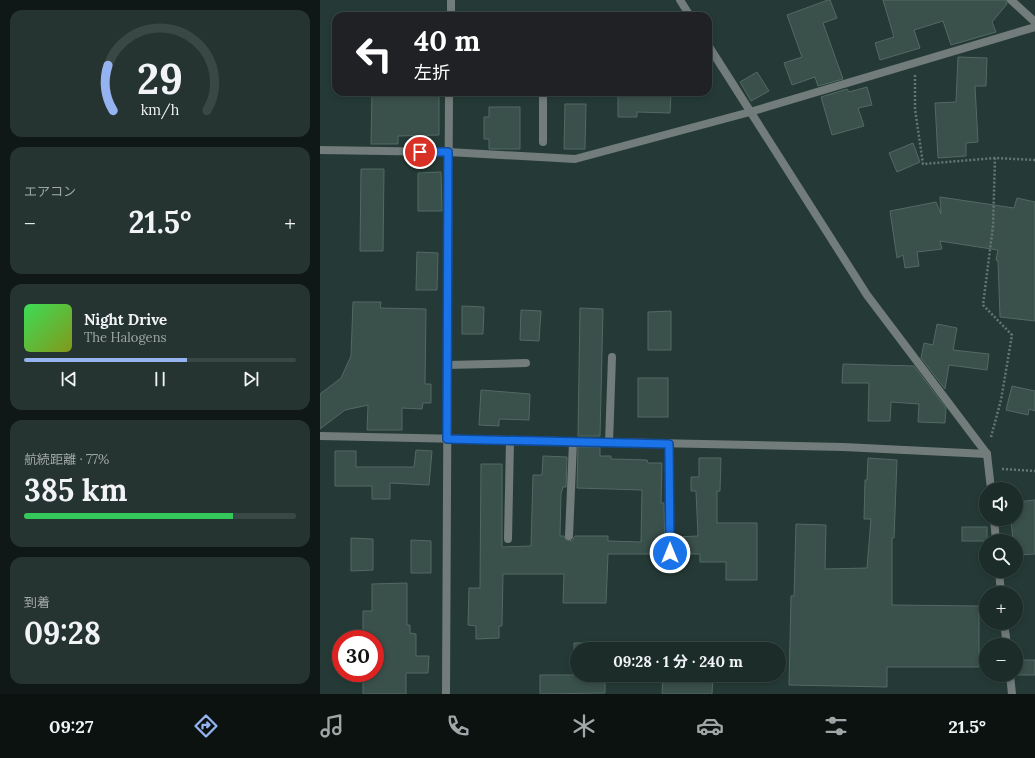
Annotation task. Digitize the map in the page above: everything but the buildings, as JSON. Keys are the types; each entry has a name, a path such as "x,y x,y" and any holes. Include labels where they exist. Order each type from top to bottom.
{"street":[{"path":"450,12 451,0"},
{"path":"680,0 688,12"},
{"path":"1011,0 1035,22"},
{"path":"320,150 448,152 575,160 750,112 1035,27"},
{"path":"712,52 867,295 987,454 990,482"},
{"path":"446,694 449,96"},
{"path":"543,96 543,142"},
{"path":"610,443 612,357"},
{"path":"447,365 526,363"},
{"path":"320,436 843,448 987,454"},
{"path":"508,540 510,441"},
{"path":"569,536 573,442"},
{"path":"669,444 670,553"},
{"path":"1011,682 1012,694"}],"path":[{"path":"915,62 915,109 923,164 995,158 1035,160"},
{"path":"987,454 1001,400 1012,336 983,305 993,226 995,158"},
{"path":"989,468 1035,471"}],"route":[{"path":"420,152 448,152 447,439 669,444 670,553"}]}
